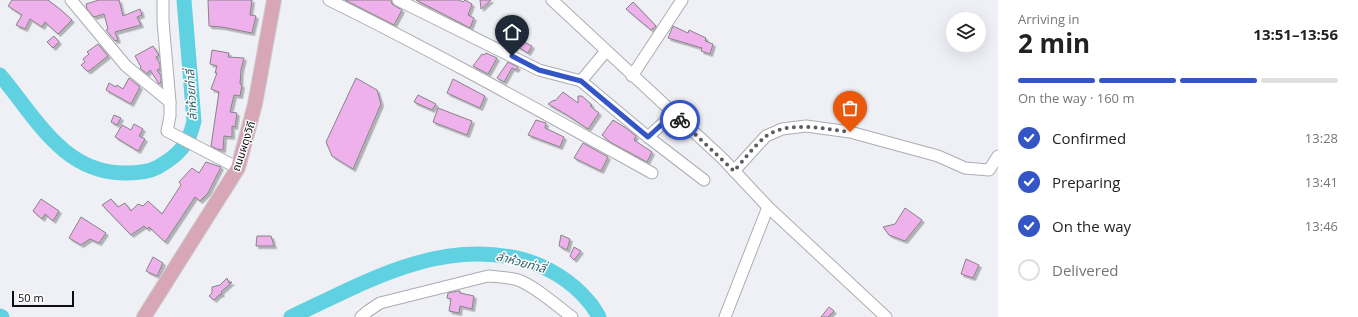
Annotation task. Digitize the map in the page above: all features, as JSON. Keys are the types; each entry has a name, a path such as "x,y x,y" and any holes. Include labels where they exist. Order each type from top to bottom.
{"main road":[{"name":"ถนนผดุงวิถี","path":"144,317 157,297 232,165 255,104 274,0"}],"street":[{"path":"71,0 126,66 170,102"},
{"path":"163,0 163,21 170,102 170,116 167,131 232,165"},
{"path":"329,0 514,96 652,173"},
{"path":"398,0 539,70 581,81 648,137 704,180"},
{"path":"552,0 734,171 768,206 886,317"},
{"path":"632,76 682,0"},
{"path":"581,81 606,51"},
{"path":"648,137 673,114"},
{"path":"734,171 766,136 782,129 806,126 850,132 938,156 965,168 989,170 998,156"},
{"path":"725,317 768,206"},
{"path":"361,317 380,303 488,276 519,281 530,286 572,317"}],"building":[{"path":"12,0 48,0 72,20 58,34 45,22 42,27 30,19 25,29 16,25 22,15 8,6"},
{"path":"99,0 119,0 123,16 140,9 142,15 137,17 141,25 115,32 118,40 115,41 106,30 108,29 104,14 94,17 87,9 86,4"},
{"path":"208,0 252,0 250,15 256,16 252,33 209,26"},
{"path":"345,0 391,0 392,4 402,10 394,25"},
{"path":"416,0 459,0 463,2 465,0 472,4 468,15 474,18 470,28"},
{"path":"480,0 491,0 481,9"},
{"path":"633,2 656,26 651,30 626,9"},
{"path":"509,17 517,21 505,45 497,38 506,25 505,24"},
{"path":"673,26 688,33 689,30 706,38 705,41 713,44 710,54 701,51 702,48 668,38"},
{"path":"54,36 59,42 53,48 47,42"},
{"path":"522,41 532,46 528,53 518,47"},
{"path":"98,44 108,56 87,71 81,65 85,62 83,59 89,54 87,52"},
{"path":"153,46 159,55 156,57 160,64 160,69 157,70 161,76 161,82 159,84 150,70 147,74 140,68 141,67 135,56"},
{"path":"212,50 229,53 228,57 244,58 241,70 240,84 242,85 240,96 234,95 230,112 237,113 235,127 232,126 232,137 224,136 223,150 211,146 219,92 211,89 217,73 215,73 217,66 210,64"},
{"path":"486,53 497,58 488,74 473,66 482,54 484,55"},
{"path":"508,62 518,67 516,70 512,68 504,82 497,78"},
{"path":"129,78 140,87 131,104 106,90 109,83 116,87 117,85 123,89"},
{"path":"356,78 377,90 381,104 353,169 332,156 326,142"},
{"path":"453,79 485,96 480,108 447,93"},
{"path":"563,92 578,103 578,96 582,96 592,105 590,106 599,113 588,129 548,104 554,100 555,101"},
{"path":"418,95 436,104 432,110 414,102"},
{"path":"438,108 472,121 467,135 433,122"},
{"path":"114,115 121,118 117,125 111,122"},
{"path":"536,120 546,123 545,128 564,137 560,147 528,135"},
{"path":"613,120 636,136 634,140 652,152 647,162 610,142 602,135"},
{"path":"134,124 143,129 139,136 145,139 138,151 115,137 122,125 131,130"},
{"path":"583,143 608,157 601,171 574,158"},
{"path":"206,162 221,167 208,193 200,201 195,197 165,242 149,227 147,229 144,226 131,235 102,205 111,199 118,207 125,203 131,211 138,204 143,206 148,201 162,214 181,185 179,182 192,168 199,173"},
{"path":"41,199 59,211 53,221 45,214 42,219 33,211"},
{"path":"905,208 922,220 905,241 889,235 883,227 895,224"},
{"path":"81,217 106,233 99,243 90,239 81,245 69,238"},
{"path":"561,235 570,239 567,250 559,246"},
{"path":"257,236 271,236 274,246 256,246"},
{"path":"574,247 581,251 574,260 570,256"},
{"path":"153,257 163,263 157,276 146,271"},
{"path":"966,259 979,265 973,278 961,274"},
{"path":"227,278 229,283 232,282 221,292 222,294 214,300 209,296 212,293 212,287 220,285"},
{"path":"460,291 460,293 474,296 472,309 460,306 459,313 449,311 451,299 447,298 448,293"},
{"path":"829,307 834,311 828,317 821,317"}],"waterway":[{"name":"ลำห้วยท่าลี่","path":"0,75 52,140 85,164 104,171 126,173 143,172 154,169 172,158 182,148 189,136 194,121 184,0"},
{"name":"ลำห้วยท่าลี่","path":"291,317 374,278 402,268 431,260 460,255 490,254 531,262 558,275 582,294 592,305 599,317"}],"way so far":[{"path":"680,120 734,171 766,136 782,129 806,126 850,132"}],"route":[{"path":"512,56 539,70 581,81 648,137 673,114 680,120"}]}
